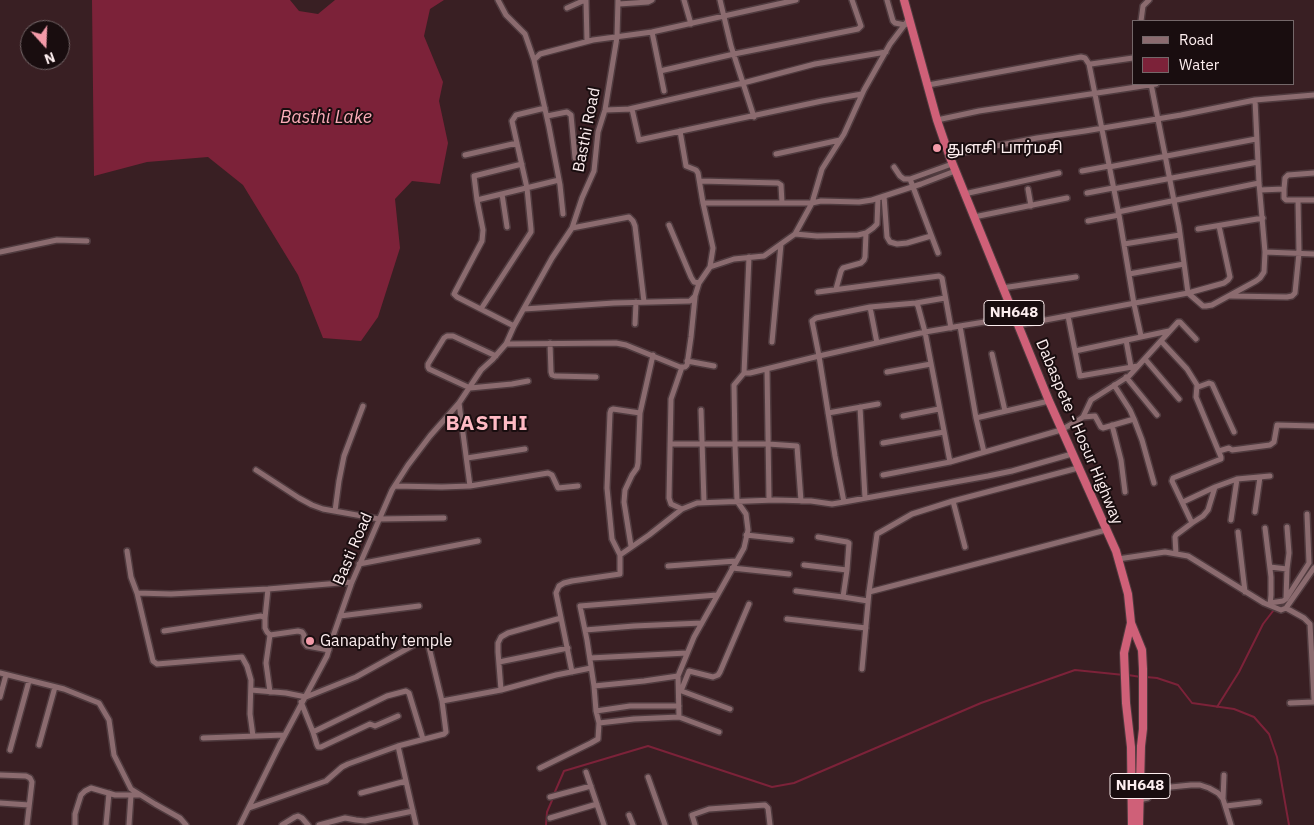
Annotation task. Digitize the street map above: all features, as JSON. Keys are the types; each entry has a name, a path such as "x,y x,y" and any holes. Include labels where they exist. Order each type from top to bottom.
{"highway":[{"name":"Dabaspete - Hosur Highway","path":"904,0 907,22 949,155 1061,430 1118,559 1128,594 1131,623 1142,650 1143,729 1140,746"},
{"name":"Dabaspete - Hosur Highway","path":"1131,623 1124,653 1126,702 1131,747 1132,825"},
{"path":"1131,747 1140,746"},
{"name":"NH648","path":"1139,825 1140,746"}],"street":[{"path":"498,0 506,15 525,34 534,60 547,116 559,180 563,214"},
{"path":"567,8 585,0 587,41"},
{"path":"619,2 648,2 652,0"},
{"path":"684,0 691,24"},
{"path":"720,0 734,54 754,116"},
{"path":"534,60 540,54 587,41 652,32 796,0"},
{"path":"660,72 734,54 858,29 861,26 852,0"},
{"path":"887,0 893,21 895,23 907,22"},
{"path":"1141,20 1143,6 1149,0"},
{"name":"Basthi Road","path":"524,308 572,228 594,171 598,132 605,110 617,37 619,2"},
{"path":"710,267 734,259 764,256 795,234 812,203 822,169 844,134 862,94 886,52 907,22"},
{"path":"652,32 664,91"},
{"path":"605,110 629,109 744,83 816,64 886,52"},
{"path":"928,85 1081,57 1085,58 1089,64 1141,336"},
{"path":"1089,64 1132,58"},
{"path":"937,120 979,111 1146,85"},
{"path":"1153,85 1180,235 1188,293 1203,306 1212,305 1260,278 1264,272 1265,252 1256,139 1255,100"},
{"path":"629,109 632,109 639,140 862,94"},
{"path":"949,155 1255,100 1314,95"},
{"path":"481,310 532,229 527,188 512,121 516,116 545,108"},
{"path":"547,116 566,112 571,115 575,158"},
{"path":"680,131 686,166 698,171 713,248 710,267 699,283 695,296 687,365 682,367 671,399 669,501 671,504 682,509"},
{"path":"1082,171 1256,139"},
{"path":"776,154 840,140"},
{"path":"465,155 517,142"},
{"path":"1087,193 1258,162"},
{"path":"514,326 456,297 454,294 482,241 483,230 474,176 522,164"},
{"path":"894,167 904,180 954,167"},
{"path":"703,203 859,202 913,187 954,167"},
{"path":"964,194 1059,173"},
{"path":"1314,173 1288,175 1285,178 1284,189 1285,200 1314,200"},
{"path":"910,179 938,253"},
{"path":"477,200 559,180"},
{"path":"700,181 778,183 780,185 782,203"},
{"path":"1088,221 1174,200 1260,183"},
{"path":"1028,189 1031,206"},
{"path":"1260,190 1284,189"},
{"path":"502,194 507,227"},
{"path":"795,234 818,236 866,233 877,224 881,197"},
{"path":"881,197 887,237 890,242 897,244 907,243 932,236"},
{"path":"974,217 1067,198"},
{"path":"1228,296 1292,296 1295,294 1299,253 1298,200"},
{"path":"572,228 629,217 633,220 636,226 644,302"},
{"path":"1198,229 1263,218"},
{"path":"670,225 691,277 694,282 699,283"},
{"path":"1019,325 1188,293 1224,283 1230,277 1219,226"},
{"path":"836,289 843,268 861,263 864,260 866,233"},
{"path":"1124,244 1180,235"},
{"path":"0,252 58,240 87,241"},
{"path":"772,342 781,244"},
{"path":"1265,252 1314,254"},
{"path":"679,717 680,691 678,676 694,637 744,548 748,530 746,514 737,501 734,385 744,373 749,257"},
{"path":"1129,274 1184,264"},
{"path":"818,292 936,276 942,278 951,328"},
{"path":"1002,288 1076,277"},
{"path":"524,308 690,301 695,296"},
{"path":"844,502 820,356 812,321 828,315 870,307 916,303 945,298"},
{"path":"635,324 636,302"},
{"path":"916,303 925,332 950,462"},
{"path":"870,307 876,343"},
{"name":"Basti Road","path":"240,825 284,735 327,656 352,582 395,486 408,465 459,403 481,370 506,344 524,308"},
{"path":"1068,316 1074,351 1081,376 1139,366"},
{"path":"744,373 925,332 1015,317"},
{"path":"1083,417 1091,400 1114,386 1139,366 1176,323 1180,322 1196,339"},
{"path":"960,326 984,452"},
{"path":"1074,351 1169,331"},
{"path":"496,356 453,336 448,336 444,338 428,364 429,370 470,388 528,381"},
{"path":"1126,340 1130,367"},
{"path":"1161,341 1187,369 1198,387 1196,397 1221,456 1220,459 1173,478 1172,481 1192,523"},
{"path":"506,344 616,343 626,345 682,367"},
{"path":"550,344 550,372 552,375 596,377"},
{"path":"992,354 1005,411"},
{"path":"632,546 624,502 625,490 638,462 640,413 653,355"},
{"path":"1145,359 1178,399"},
{"path":"687,361 714,366"},
{"path":"887,372 931,364"},
{"path":"767,369 769,500"},
{"path":"1126,377 1157,415"},
{"path":"1198,387 1209,383 1212,384 1234,432"},
{"path":"1114,386 1134,419 1154,483"},
{"path":"976,418 1049,401"},
{"path":"459,403 470,486"},
{"path":"828,413 878,404"},
{"path":"335,511 344,456 363,406"},
{"path":"860,407 865,498"},
{"path":"572,672 556,593 559,586 564,583 620,574 620,555 612,538 607,488 610,413 614,409 640,413"},
{"path":"903,416 940,409"},
{"path":"701,410 704,502"},
{"path":"883,475 950,462 1061,430 1083,417 1095,416 1103,428 1134,419"},
{"path":"1219,451 1229,448 1232,450 1270,445 1274,442 1278,424 1314,426"},
{"path":"1112,425 1121,460 1125,492"},
{"path":"883,443 944,432"},
{"path":"670,444 768,444 797,446 801,501"},
{"path":"467,458 525,449"},
{"path":"620,555 682,509 698,503 769,500 811,501 832,504 988,476 1072,454"},
{"path":"862,669 869,592 877,534 912,514 953,501 1078,468"},
{"path":"256,470 312,505 335,511 379,519 444,518"},
{"path":"395,486 470,486 548,473 552,475 558,488 578,486"},
{"path":"1183,502 1237,479 1270,476"},
{"path":"1255,512 1260,477"},
{"path":"1231,520 1237,479"},
{"path":"1176,554 1176,535 1204,516 1208,510 1215,487"},
{"path":"953,501 965,547"},
{"path":"1270,605 1286,599 1309,562 1307,514"},
{"path":"1265,528 1270,567 1270,605"},
{"path":"1286,599 1289,553 1287,528"},
{"path":"869,592 1106,530"},
{"path":"1238,532 1245,592"},
{"path":"746,535 791,540"},
{"path":"818,537 849,543 843,597"},
{"path":"360,564 478,542"},
{"path":"127,552 131,577 154,662 157,664 242,657 251,680 250,714 252,736"},
{"path":"1118,559 1165,552 1188,556 1245,592 1270,605 1304,618 1312,624 1314,700 1290,704"},
{"path":"668,566 736,561"},
{"path":"804,565 847,570"},
{"path":"1270,567 1287,569"},
{"path":"732,568 789,574"},
{"path":"1284,609 1314,568"},
{"path":"136,593 171,594 352,582"},
{"path":"268,589 265,628 266,632 270,635"},
{"path":"796,591 868,602"},
{"path":"540,768 598,739 594,686 580,606 717,595"},
{"path":"680,691 689,671 713,676 718,675 749,604"},
{"path":"340,616 419,606"},
{"path":"164,631 261,616 265,618"},
{"path":"502,690 498,652 499,639 503,635 562,618"},
{"path":"787,619 866,628"},
{"path":"585,630 702,623"},
{"path":"270,635 302,632 307,646 329,650"},
{"path":"270,635 266,663 270,692"},
{"path":"249,808 329,780 342,767 398,746 446,732 442,701 428,643 425,641 421,641 356,677 306,697 251,690"},
{"path":"499,662 568,648"},
{"path":"590,658 688,653"},
{"path":"442,701 502,690 556,675 591,668"},
{"path":"0,697 3,674 64,689 99,703 109,720 114,755 131,789 180,818 186,825"},
{"path":"594,686 678,676"},
{"path":"10,750 29,681"},
{"path":"39,745 54,687"},
{"path":"313,732 387,696 406,691 409,693 423,738"},
{"path":"680,691 730,709"},
{"path":"302,702 318,747 370,724 375,726 398,716"},
{"path":"596,711 630,706 679,706"},
{"path":"598,724 634,719 679,717 719,732"},
{"path":"203,738 284,735"},
{"path":"398,746 416,825"},
{"path":"586,772 604,825"},
{"path":"0,774 30,778 32,782 27,825"},
{"path":"1223,799 1224,775"},
{"path":"648,777 665,825"},
{"path":"361,793 406,781"},
{"path":"1140,800 1148,798 1151,789 1200,785 1218,793 1223,799 1231,825"},
{"path":"550,798 591,786"},
{"path":"74,825 75,814 81,795 91,788 116,795 140,795"},
{"path":"106,825 109,793"},
{"path":"129,825 131,795"},
{"path":"1226,806 1259,802"},
{"path":"0,803 29,805"},
{"path":"550,818 597,804"},
{"path":"695,825 692,815 708,809 765,804 768,808 770,825"},
{"path":"319,825 345,818 365,821 413,811"},
{"path":"629,815 633,825"},
{"path":"282,825 298,816 308,825"}],"water":[{"name":"Basthi Lake","path":"92,0 290,0 299,11 318,14 335,0 444,0 430,9 424,36 443,82 439,101 448,143 440,184 412,181 395,199 400,248 378,317 361,341 323,338 298,275 243,185 208,157 147,162 94,176"}],"waterway":[{"path":"1217,707 1239,672 1263,624 1280,602"},
{"path":"554,794 564,771 648,746 772,787 794,783 981,703 1075,670 1124,675"},
{"path":"1128,675 1141,677"},
{"path":"1146,677 1157,678 1178,685 1192,703 1234,709 1254,717 1269,734 1277,757 1289,825"},
{"path":"546,825 547,812 553,798"}],"place":[{"name":"துளசி பார்மசி","path":"937,148"},
{"name":"Ganapathy temple","path":"310,641"}],"district":[{"name":"BASTHI","path":"487,424"}]}
